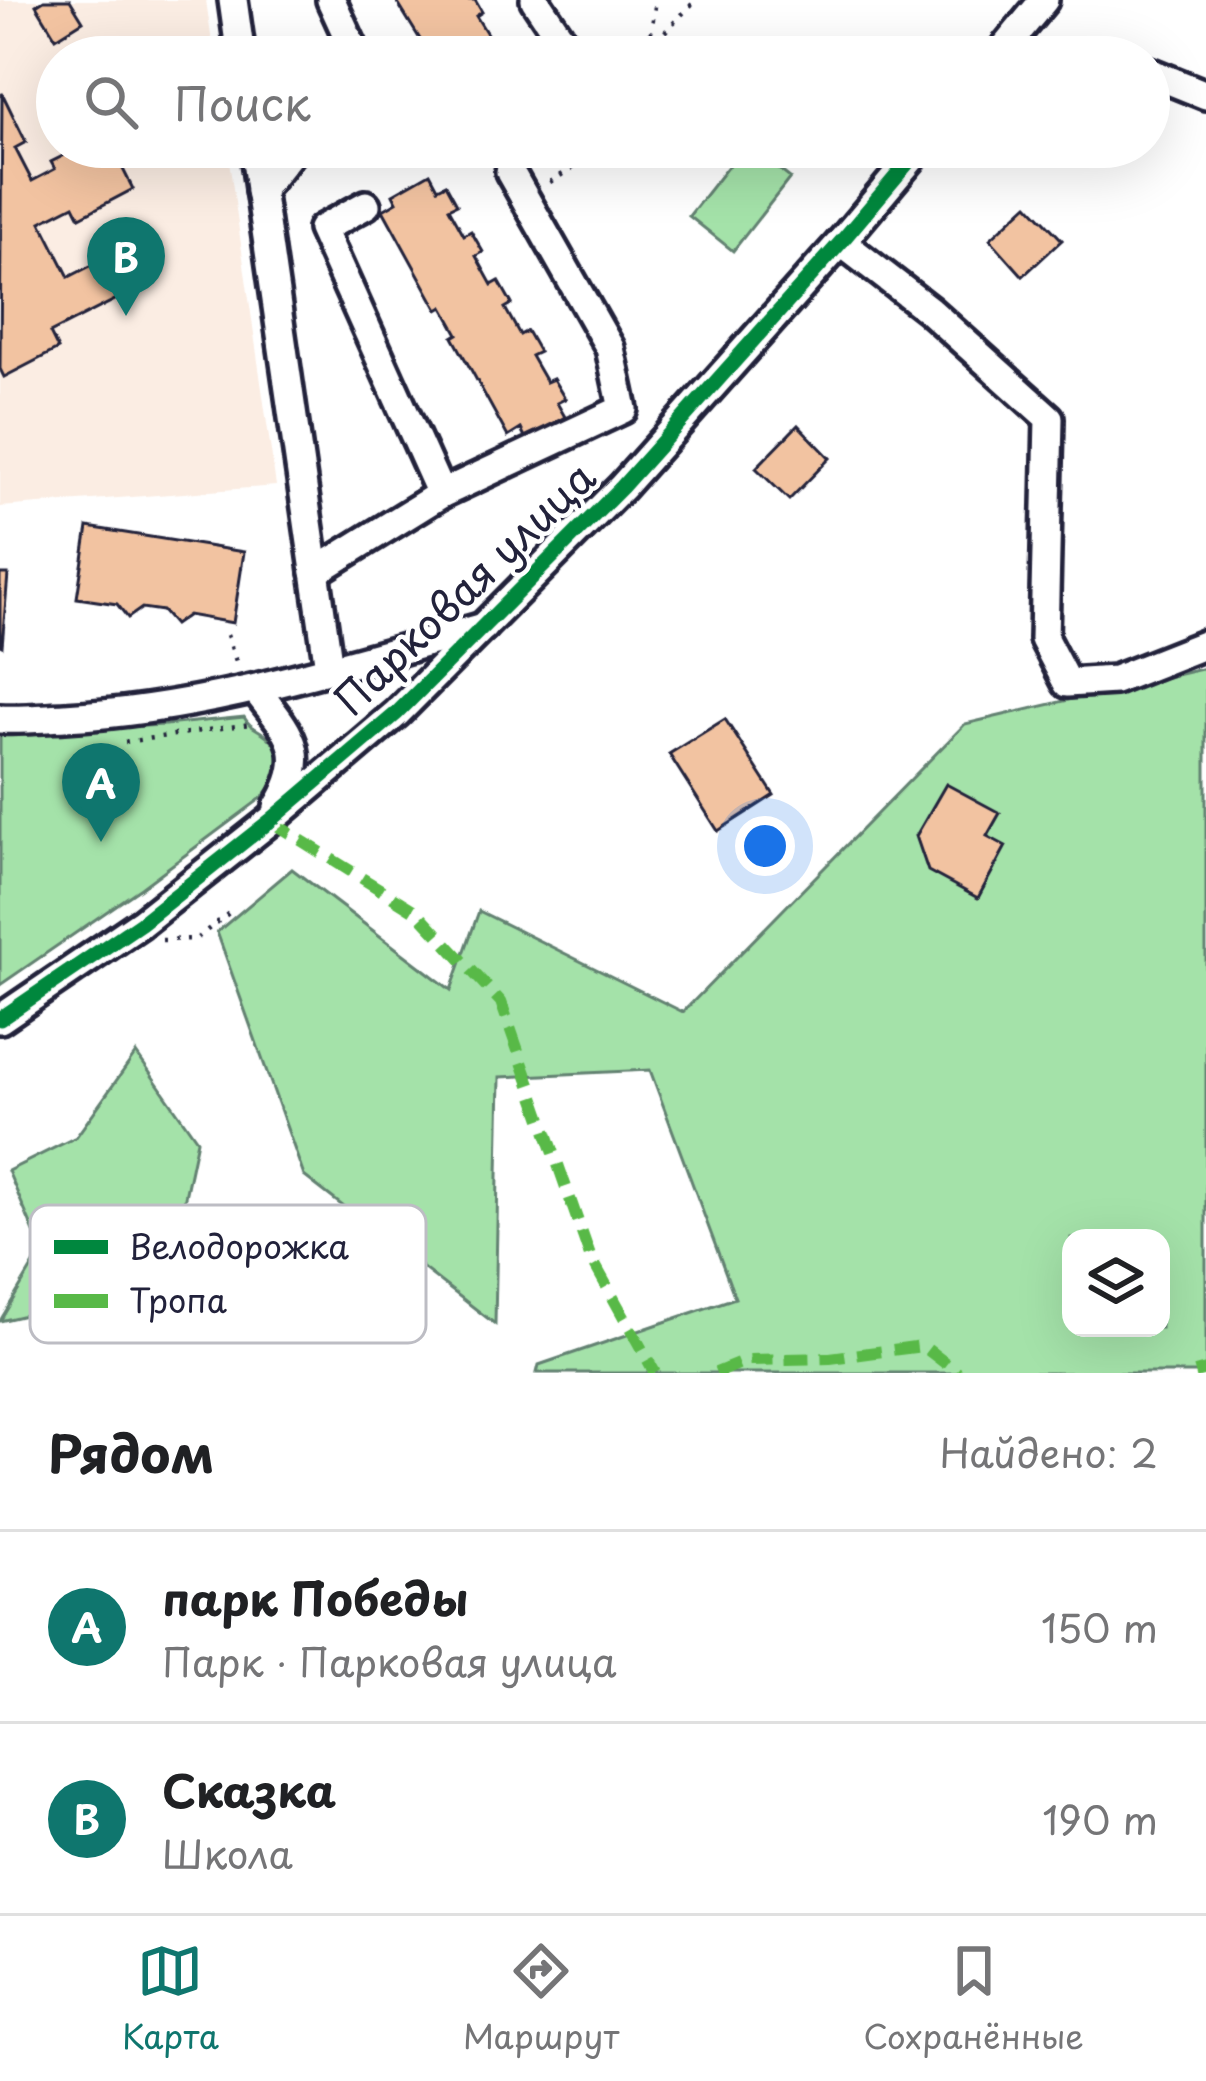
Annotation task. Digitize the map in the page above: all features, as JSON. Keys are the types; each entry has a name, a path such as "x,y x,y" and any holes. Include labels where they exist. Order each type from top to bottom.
{"street":[{"path":"233,0 238,36"},
{"path":"331,0 347,36"},
{"path":"535,0 559,36"},
{"path":"1014,36 1044,0"},
{"path":"1170,80 1206,95"},
{"path":"257,168 328,668"},
{"path":"260,191 278,168"},
{"name":"Парковая улица","path":"0,1019 141,923 397,712 622,487 903,168"},
{"path":"315,572 441,494 623,409 610,348 517,185"},
{"path":"366,205 322,229 441,494"},
{"path":"841,242 929,310 1049,418 1044,639 1067,683 1114,680 1206,644"},
{"path":"0,719 115,714 200,702 247,679 328,668 483,627"},
{"path":"247,679 284,727 297,755 292,785 270,821"}],"path":[{"path":"651,36 656,0"},
{"path":"663,36 696,0"},
{"path":"517,185 557,168"},
{"path":"227,635 247,679"}],"shaded area":[{"path":"0,0 206,0 211,36 36,36 36,168 230,168 276,486 0,507"}],"green space":[{"path":"727,168 777,168 790,178 733,251 689,216"},
{"path":"1206,668 1206,1373 537,1373 539,1365 735,1298 650,1070 500,1077 495,1324 426,1271 426,1205 341,1205 304,1176 217,932 292,869 451,990 479,911 683,1012 965,724"},
{"path":"244,717 279,751 278,775 263,797 0,985 0,733"},
{"path":"136,1053 197,1140 183,1205 30,1205 30,1223 8,1171 76,1137"},
{"path":"30,1271 30,1314 0,1321"}],"building":[{"path":"44,0 70,0 83,21 55,36 36,5"},
{"path":"475,0 482,12 476,16 488,36 418,36 397,2"},
{"path":"2,93 26,142 15,148 32,181 54,168 122,168 133,189 80,217 74,205 41,222 69,277 141,240 160,277 50,333 58,349 4,377 0,369"},
{"path":"430,173 438,188 446,184 457,204 449,208 464,235 471,231 483,252 476,256 492,285 499,281 512,304 505,308 520,335 527,331 539,352 531,356 546,382 553,379 565,399 557,403 565,417 526,439 521,429 508,437 453,337 458,334 443,307 438,310 383,210 397,202 393,194"},
{"path":"1028,204 1062,240 1023,276 990,239"},
{"path":"798,425 830,458 789,500 756,468"},
{"path":"88,527 244,552 233,623 188,615 174,625 162,611 142,608 128,618 117,604 77,598"},
{"path":"0,574 8,574 2,646 0,645"},
{"path":"725,719 774,795 718,831 669,754"},
{"path":"946,784 1000,813 987,836 1006,846 978,898 928,871 916,836"}],"marked path":[{"path":"270,821 418,913 501,1002 590,1256 655,1373"},
{"path":"716,1373 748,1360 830,1358 923,1346 958,1373"},
{"path":"1195,1373 1206,1370"}],"cycle path":[{"path":"0,1019 141,923 397,713 622,487 903,168"}],"place":[{"name":"Сказка","path":"126,316"},
{"name":"парк Победы","path":"101,842"}]}
